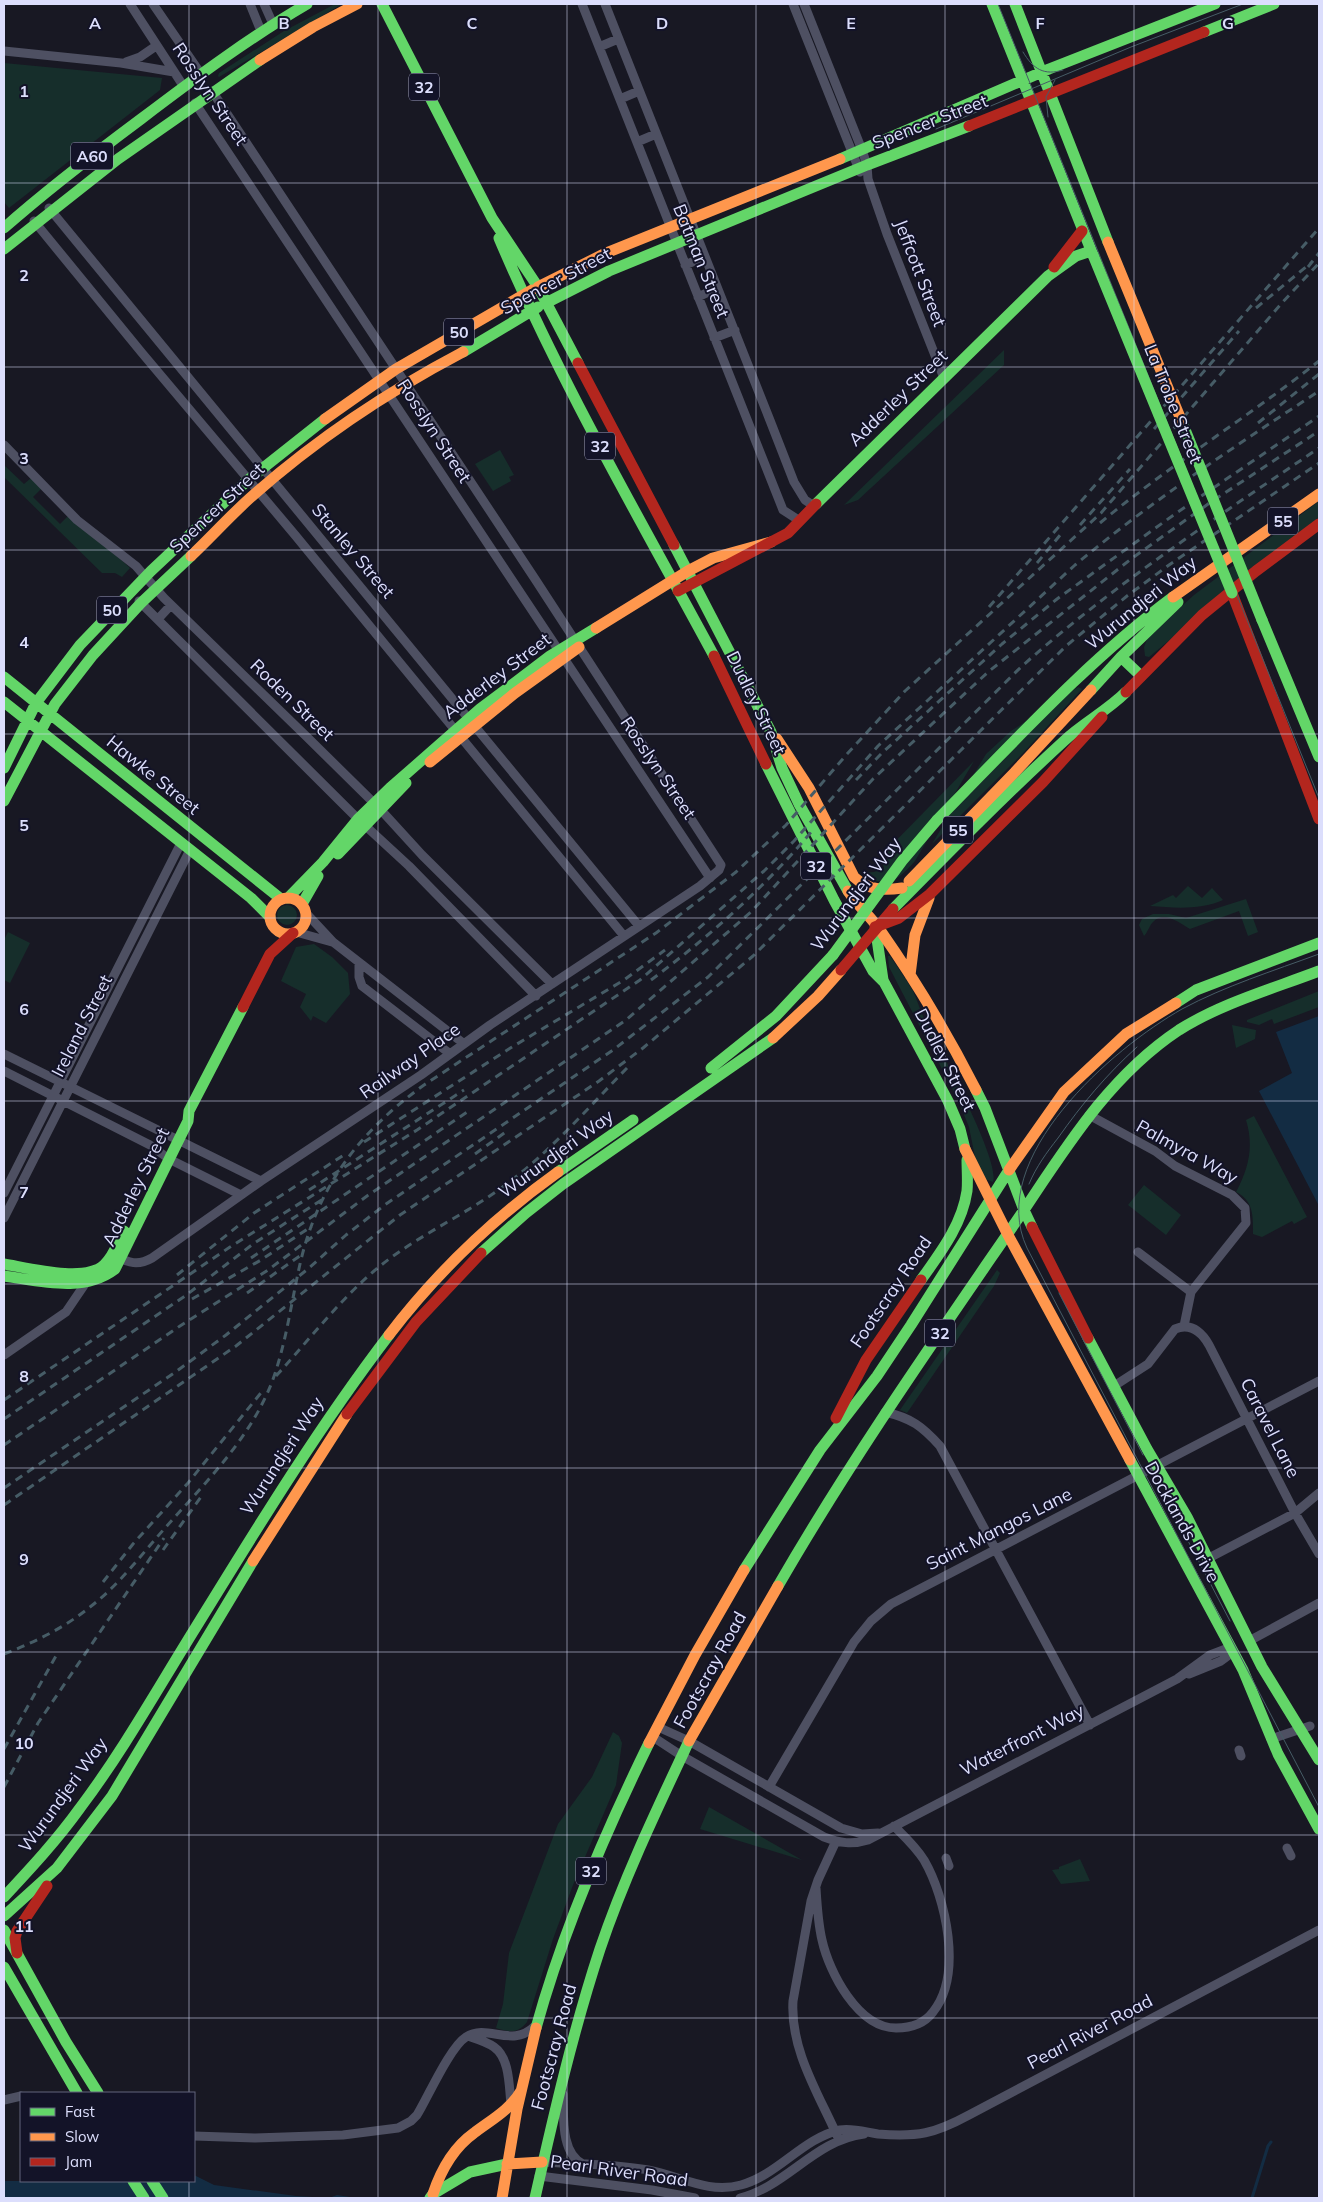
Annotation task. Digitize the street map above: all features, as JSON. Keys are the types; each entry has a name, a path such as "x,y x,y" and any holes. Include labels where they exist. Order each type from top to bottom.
{"main road":[{"name":"A60","path":"4,228 40,197 201,74 262,31 307,4"},
{"name":"A60","path":"4,249 35,222 127,150 212,90 278,48 357,4"},
{"name":"Dudley Street","path":"382,4 492,218 538,287 694,582 771,732 782,768 799,804 847,890 858,906 878,927 910,975 975,1087 1009,1170"},
{"name":"La Trobe Street","path":"992,4 1082,231 1247,630 1319,818"},
{"name":"La Trobe Street","path":"1015,4 1108,242 1319,757"},
{"name":"Spencer Street","path":"4,768 36,703 80,645 130,592 262,467 318,424 396,369 523,295 588,261 857,152 1196,7 1214,4"},
{"name":"Spencer Street","path":"4,801 49,714 93,655 141,602 215,534 258,491 327,437 406,383 481,342 531,311 596,277 862,167 1031,103 1274,4"},
{"path":"1196,7 1206,31"},
{"name":"Rosslyn Street","path":"201,74 212,90"},
{"name":"Rosslyn Street","path":"184,87 195,103"},
{"path":"730,203 736,220"},
{"name":"Dudley Street","path":"492,218 501,246 523,295 722,672 785,805 843,917 873,971 884,982 948,1101 960,1130 965,1151 991,1202"},
{"name":"Adderley Street","path":"1048,276 1061,256 1082,231"},
{"name":"Adderley Street","path":"678,591 784,536 1048,276 1076,256 1092,253"},
{"path":"588,261 596,277"},
{"path":"470,325 481,342"},
{"path":"318,424 327,437"},
{"name":"Wurundjeri Way","path":"878,927 887,907 902,888 1015,772 1121,657 1190,591 1246,547 1319,494"},
{"path":"202,522 215,534"},
{"name":"Wurundjeri Way","path":"930,894 1043,782 1114,704 1202,614 1319,524"},
{"name":"Adderley Street","path":"304,908 312,885 377,806 420,770 473,721 561,654 672,580 713,558 771,542"},
{"name":"Wurundjeri Way","path":"671,1095 728,1056 786,1008 833,955 902,861 937,820 1048,707 1133,627 1226,558 1246,547"},
{"path":"1121,657 1141,676"},
{"name":"Hawke Street","path":"4,677 193,829 285,898"},
{"name":"Hawke Street","path":"4,702 251,898 272,922"},
{"name":"Wurundjeri Way","path":"4,1916 65,1860 79,1844 112,1796 219,1615 334,1432 381,1366 416,1322 488,1246 526,1213 597,1160 743,1060 794,1019 818,996 893,908 1003,796 1090,719 1114,704"},
{"path":"771,732 793,761 854,877 863,886 871,889 902,888"},
{"path":"90,772 102,756"},
{"name":"Adderley Street","path":"285,898 362,823"},
{"path":"185,847 193,829"},
{"path":"910,975 910,953 914,934 930,894"},
{"name":"55","path":"878,927 899,918 930,894"},
{"path":"285,898 304,908 303,926 295,932 283,933 272,922 273,906 285,898"},
{"path":"843,917 865,926 878,927 877,939 884,982"},
{"name":"Adderley Street","path":"270,954 272,922"},
{"name":"Adderley Street","path":"104,1271 116,1257 175,1139 181,1118 190,1111 270,954 295,932"},
{"name":"Footscray Road","path":"502,2198 521,2091 538,2022 587,1880 623,1799 656,1732 728,1597 822,1446 875,1378 991,1202 1009,1170 1064,1092 1126,1034 1196,990 1319,943"},
{"name":"Footscray Road","path":"535,2198 562,2078 606,1934 639,1848 689,1741 820,1512 885,1412 1089,1115 1129,1069 1179,1030 1215,1012 1319,971"},
{"name":"Wurundjeri Way","path":"4,1897 46,1852 81,1807 340,1400 405,1314 467,1247 511,1206 551,1174 639,1116"},
{"name":"Footscray Road","path":"822,1446 856,1377 946,1244 958,1222 967,1191 968,1170 965,1151"},
{"name":"32","path":"1009,1170 1024,1210"},
{"name":"Docklands Drive","path":"991,1202 1232,1650 1252,1689 1288,1774 1319,1829"},
{"name":"Docklands Drive","path":"1024,1210 1049,1263 1114,1386 1187,1517 1265,1673 1306,1727 1319,1760"},
{"path":"4,1264 27,1273 86,1284 104,1271"},
{"path":"4,1276 27,1273 104,1271"},
{"name":"Waterfront Way","path":"1232,1650 1249,1641"},
{"path":"19,1958 15,1944 17,1931 65,1860"},
{"path":"4,1930 66,2042 97,2092"},
{"path":"4,1967 76,2092"},
{"path":"431,2196 441,2170 457,2147 511,2106 521,2091"},
{"path":"431,2196 470,2172 507,2165 542,2162"},
{"path":"507,2165 539,2176"},
{"path":"134,2182 144,2198"},
{"path":"153,2182 163,2198"}],"street":[{"name":"Rosslyn Street","path":"130,4 184,87"},
{"name":"Rosslyn Street","path":"153,4 201,74"},
{"path":"250,4 262,31"},
{"path":"264,4 273,24"},
{"name":"Batman Street","path":"582,4 783,510 800,521"},
{"name":"Batman Street","path":"605,4 794,482 805,500 814,506"},
{"name":"Jeffcott Street","path":"793,4 857,152"},
{"name":"Jeffcott Street","path":"804,4 899,267 944,378"},
{"path":"599,47 618,39"},
{"path":"121,64 140,58 156,46"},
{"path":"4,51 174,72"},
{"name":"Rosslyn Street","path":"212,90 715,853 721,866"},
{"path":"620,99 639,91"},
{"name":"Rosslyn Street","path":"195,103 710,878"},
{"path":"637,142 656,134"},
{"name":"Stanley Street","path":"40,197 473,721 639,926"},
{"name":"Stanley Street","path":"25,209 624,936"},
{"path":"686,265 704,257"},
{"path":"698,297 718,288"},
{"path":"714,338 735,330"},
{"name":"Roden Street","path":"4,445 77,520 116,549 146,576 171,605 377,806 422,855 552,984"},
{"name":"Roden Street","path":"130,592 362,823 408,866 536,996"},
{"path":"158,619 171,605"},
{"name":"Ireland Street","path":"4,1192 59,1082 185,847"},
{"name":"Ireland Street","path":"4,1218 185,847"},
{"name":"Railway Place","path":"116,1257 135,1264 146,1262 261,1181 421,1075 463,1043 710,878 721,866"},
{"path":"304,908 332,942 463,1043"},
{"path":"295,932 332,942"},
{"path":"359,963 359,980 364,988 449,1053"},
{"path":"4,1054 261,1181"},
{"path":"4,1070 150,1145 166,1157 241,1195"},
{"name":"Palmyra Way","path":"1089,1115 1155,1151 1170,1164 1232,1195 1245,1208 1247,1220 1241,1231 1192,1292"},
{"path":"1114,1386 1143,1369 1172,1331 1184,1326 1192,1292 1138,1252"},
{"path":"4,1355 66,1312 86,1284"},
{"name":"Caravel Lane","path":"1184,1326 1197,1330 1207,1341 1295,1513 1319,1554"},
{"name":"Saint Mangos Lane","path":"769,1787 854,1642 871,1621 902,1597 997,1550 1319,1381"},
{"path":"885,1412 906,1417 918,1424 940,1446 1090,1725"},
{"path":"1207,1559 1295,1513 1319,1493"},
{"path":"1249,1641 1319,1603"},
{"name":"Waterfront Way","path":"656,1732 682,1756 786,1815 836,1841 846,1844 860,1843 1177,1679 1221,1661 1232,1650"},
{"path":"1272,1739 1306,1727"},
{"name":"Waterfront Way","path":"656,1732 689,1741 846,1831 866,1835 883,1832"},
{"path":"816,1888 821,1940 826,1958 835,1978 849,1998 870,2019 886,2026 905,2028 926,2019 939,2003 945,1985 949,1961 948,1935 942,1906 931,1873 914,1846 894,1826"},
{"path":"836,1841 809,1910 792,2001 793,2021 806,2070 837,2136"},
{"name":"Pearl River Road","path":"542,2162 649,2170 698,2186 715,2188 734,2187 760,2178 814,2142 851,2130 920,2135 951,2124 1318,1930"},
{"path":"195,2136 255,2138 334,2136 398,2128 417,2115 455,2047 468,2036 484,2033 516,2036 531,2030 538,2022"},
{"path":"468,2036 495,2047 502,2056 507,2074 513,2131"},
{"path":"562,2078 567,2143 576,2160 586,2165"},
{"path":"4,2100 20,2096"},
{"name":"Pearl River Road","path":"740,2198 770,2186 837,2136"},
{"name":"Pearl River Road","path":"539,2176 652,2190 695,2198"}],"green space":[{"path":"335,4 342,4 218,76 219,73 284,31"},
{"path":"4,63 162,78 160,90 9,208 4,202"},
{"path":"1004,350 1004,365 858,500 844,505"},
{"path":"500,450 514,475 509,477 511,481 493,491 475,464"},
{"path":"4,465 24,484 31,478 42,488 33,497 60,524 69,515 130,568 122,577 115,573 102,573 4,477"},
{"path":"1319,501 1319,517 1149,657 1145,656 1144,647 1148,637 1194,595"},
{"path":"1078,687 1082,689 1023,753 932,844 986,754 1011,731"},
{"path":"974,761 909,868 897,878 885,882 870,878 862,873 874,872 884,868 881,856"},
{"path":"1188,886 1202,898 1212,888 1223,900 1197,907 1150,906 1173,895 1176,898"},
{"path":"1246,899 1258,932 1248,936 1239,911 1190,929 1172,919 1162,917 1153,922 1144,936 1139,925 1142,919 1153,914 1169,914 1186,918"},
{"path":"283,905 291,905 297,911 297,919 291,925 283,925 277,919 277,911"},
{"path":"8,932 30,943 10,983 4,980 4,940"},
{"path":"314,944 332,957 348,973 350,994 326,1023 313,1016 311,1021 300,1007 306,994 281,981 296,947"},
{"path":"888,956 890,956 913,991 923,1016 966,1101 987,1151 993,1170 993,1182 985,1179 976,1162 969,1127 957,1098 889,967"},
{"path":"1319,991 1319,1007 1274,1024 1272,1019 1259,1025 1247,1022 1247,1020"},
{"path":"1232,1025 1256,1030 1255,1039 1236,1048"},
{"path":"1254,1116 1307,1217 1294,1224 1292,1221 1262,1237 1253,1234 1249,1205 1236,1192 1249,1157 1250,1139 1246,1120"},
{"path":"1144,1185 1181,1215 1166,1235 1128,1205"},
{"path":"997,1270 1000,1273 994,1286 907,1413 900,1410"},
{"path":"613,1732 619,1736 622,1743 616,1785 573,1885 553,1939 527,2022 520,2029 513,2031 496,2028 503,2004 509,1953 558,1824 592,1777"},
{"path":"709,1807 802,1860 700,1829"},
{"path":"1080,1859 1090,1881 1061,1884 1052,1870 1059,1869 1059,1867"}],"water":[{"path":"1319,1016 1319,1206 1259,1091 1292,1073 1276,1032"},
{"path":"195,2176 214,2185 296,2196 329,2198 4,2198 4,2181 195,2182"},
{"path":"337,2195 356,2198 329,2198"}],"waterway":[{"path":"1252,2198 1268,2146 1271,2142"}],"tram line":[{"path":"998,4 1319,798"},
{"path":"936,129 1131,47 1243,4"},
{"path":"1023,52 1031,63 1040,70 1050,72 1063,70"},
{"path":"1048,117 1046,97 1055,80"},
{"path":"1319,954 1249,979 1198,1001 1154,1027 1123,1050 1092,1078 1063,1109 1039,1143 1024,1178 1019,1213 1027,1248 1319,1807"},
{"path":"1029,1184 1042,1160 1076,1113 1105,1079 1137,1047"},
{"path":"1059,1293 1143,1455"},
{"path":"1164,1495 1230,1621"}],"railway":[{"path":"989,607 1319,228"},
{"path":"1308,267 1319,253"},
{"path":"1256,308 1312,262"},
{"path":"4,1654 60,1628 80,1615 111,1589 211,1477 252,1423 263,1403 277,1368 285,1339 300,1264 318,1210 330,1185 344,1163 361,1142 380,1122 424,1085 656,933 736,872 786,825 847,754 905,691 1101,513 1281,304 1319,263"},
{"path":"1154,429 1239,331"},
{"path":"1100,523 1154,481 1319,361"},
{"path":"1258,423 1319,374"},
{"path":"4,1400 230,1247 417,1130 640,980 764,871 794,841 878,746 1075,565 1134,518 1225,453 1319,391"},
{"path":"856,780 882,753 1002,644 1057,599 1175,514 1319,416"},
{"path":"4,1445 180,1326 268,1270 367,1196 626,1020 751,912 873,779 988,672 1131,559 1211,502 1319,431"},
{"path":"4,1488 174,1373 226,1335 386,1204 613,1050 708,977 1021,667 1129,580 1204,526 1319,448"},
{"path":"4,1505 236,1346 400,1215 599,1081 643,1048 753,956 1066,646 1127,596 1169,565 1319,463"},
{"path":"1080,525 1130,469"},
{"path":"1037,563 1061,534"},
{"path":"651,980 736,910 775,872 812,831"},
{"path":"364,1142 512,1047 624,980 665,950"},
{"path":"276,1376 336,1309 374,1271 405,1248 488,1197 521,1173 568,1130 627,1068"},
{"path":"309,1190 464,1090"},
{"path":"251,1258 470,1110"},
{"path":"475,1154 507,1131"},
{"path":"177,1275 254,1213 347,1153"},
{"path":"4,1419 185,1296 253,1244 323,1199"},
{"path":"192,1299 261,1260 312,1226"},
{"path":"247,1293 304,1253"},
{"path":"103,1582 133,1544 188,1483 264,1389"},
{"path":"163,1550 201,1497"},
{"path":"4,1787 38,1723 164,1538"},
{"path":"4,1749 57,1654"}],"traffic: fast":[{"path":"4,228 37,199 106,145 243,45 307,4"},
{"path":"382,4 492,218 538,287 578,363"},
{"path":"992,4 1093,255"},
{"path":"1015,4 1108,242"},
{"path":"840,159 1049,69 1215,4"},
{"path":"1204,32 1274,4"},
{"path":"4,249 118,159 260,60"},
{"path":"546,303 609,271 867,165 969,126"},
{"path":"499,238 574,397 714,656"},
{"path":"816,504 1048,276 1076,256 1091,251"},
{"path":"1093,255 1232,593"},
{"path":"463,352 538,307"},
{"path":"4,768 36,703 80,645 151,571 248,480 325,419"},
{"path":"1182,422 1262,620"},
{"path":"674,545 771,732 782,768 799,804 848,891"},
{"path":"4,801 55,704 93,655 141,603 191,556"},
{"path":"937,820 1080,676 1110,648 1173,597"},
{"path":"1091,690 1121,657 1178,602"},
{"path":"1262,620 1319,757"},
{"path":"288,898 323,862 358,819 390,788 480,709 550,656 596,628"},
{"path":"1121,657 1141,676"},
{"path":"4,677 281,899"},
{"path":"893,909 1042,761 1071,735 1126,692"},
{"path":"4,702 251,898 270,917"},
{"path":"766,764 834,900 873,971 884,982 948,1101 960,1129 965,1149"},
{"path":"338,854 406,783"},
{"path":"833,955 902,861 937,820"},
{"path":"302,904 318,876"},
{"path":"878,926 877,939 883,980"},
{"path":"1176,1003 1196,990 1319,943"},
{"path":"711,1068 776,1016 833,955"},
{"path":"1032,1227 1024,1210 1092,1112 1132,1068 1155,1048 1195,1020 1248,997 1319,971"},
{"path":"4,1276 47,1282 76,1283 103,1276 115,1269 188,1121 189,1111 243,1007"},
{"path":"481,1253 526,1213 563,1184 773,1038"},
{"path":"778,1586 866,1443 1024,1210 985,1108 976,1090"},
{"path":"558,1172 633,1120"},
{"path":"921,1280 949,1238 960,1215 967,1191 967,1160"},
{"path":"744,1570 820,1450 877,1376 911,1325 1009,1170"},
{"path":"4,1264 70,1274 95,1270 104,1265 116,1249 124,1231"},
{"path":"4,1897 34,1865 96,1786 140,1719 289,1479 337,1406 389,1335"},
{"path":"1088,1338 1147,1449 1187,1517 1262,1667 1319,1760"},
{"path":"1130,1460 1243,1670 1278,1754 1319,1829"},
{"path":"4,1916 57,1868 112,1796 253,1561"},
{"path":"535,2198 573,2042 590,1980 609,1922 630,1870 689,1741"},
{"path":"536,2028 559,1955 586,1883 649,1743"},
{"path":"4,1930 66,2042 97,2092"},
{"path":"4,1967 76,2092"},
{"path":"430,2198 433,2194 470,2172 507,2164"},
{"path":"134,2182 144,2198"},
{"path":"153,2182 163,2198"}],"traffic: slow":[{"path":"260,60 313,27 357,4"},
{"path":"538,287 606,253 840,159"},
{"path":"1108,242 1182,422"},
{"path":"325,419 396,369 532,290"},
{"path":"191,556 250,498 325,437 379,401 463,352"},
{"path":"1173,597 1319,494"},
{"path":"596,628 688,571 713,558 771,542"},
{"path":"430,762 515,693 579,647"},
{"path":"909,881 1015,772 1091,690"},
{"path":"777,739 809,788 854,877 870,887 902,888"},
{"path":"848,891 880,930 906,968 943,1028 976,1090"},
{"path":"288,898 295,899 301,903 305,909 306,916 305,923 301,929 295,933 288,934 281,933 275,929 271,923 270,916 271,909 275,903 281,899 288,898"},
{"path":"910,975 915,935 929,898"},
{"path":"773,1038 818,996 841,970"},
{"path":"1009,1170 1064,1092 1126,1034 1176,1003"},
{"path":"965,1149 1008,1235"},
{"path":"389,1335 427,1289 468,1247 511,1208 558,1172"},
{"path":"1008,1235 1130,1460"},
{"path":"253,1561 347,1414"},
{"path":"649,1743 695,1655 744,1570"},
{"path":"689,1741 778,1586"},
{"path":"502,2198 517,2109 536,2028"},
{"path":"433,2194 444,2168 460,2145 506,2109 521,2091"},
{"path":"507,2164 542,2162"}],"traffic: jam":[{"path":"969,126 1204,32"},
{"path":"1054,267 1082,231"},
{"path":"578,363 674,545"},
{"path":"678,591 788,533 816,504"},
{"path":"1126,692 1202,615 1256,571 1319,524"},
{"path":"1232,593 1319,819"},
{"path":"714,656 766,764"},
{"path":"875,927 899,918 930,894 1043,782 1102,717"},
{"path":"841,970 893,909"},
{"path":"243,1007 270,954 293,933"},
{"path":"1032,1227 1088,1338"},
{"path":"347,1414 416,1322 481,1253"},
{"path":"836,1418 866,1360 921,1280"},
{"path":"17,1953 15,1938 17,1931 47,1886"}]}
